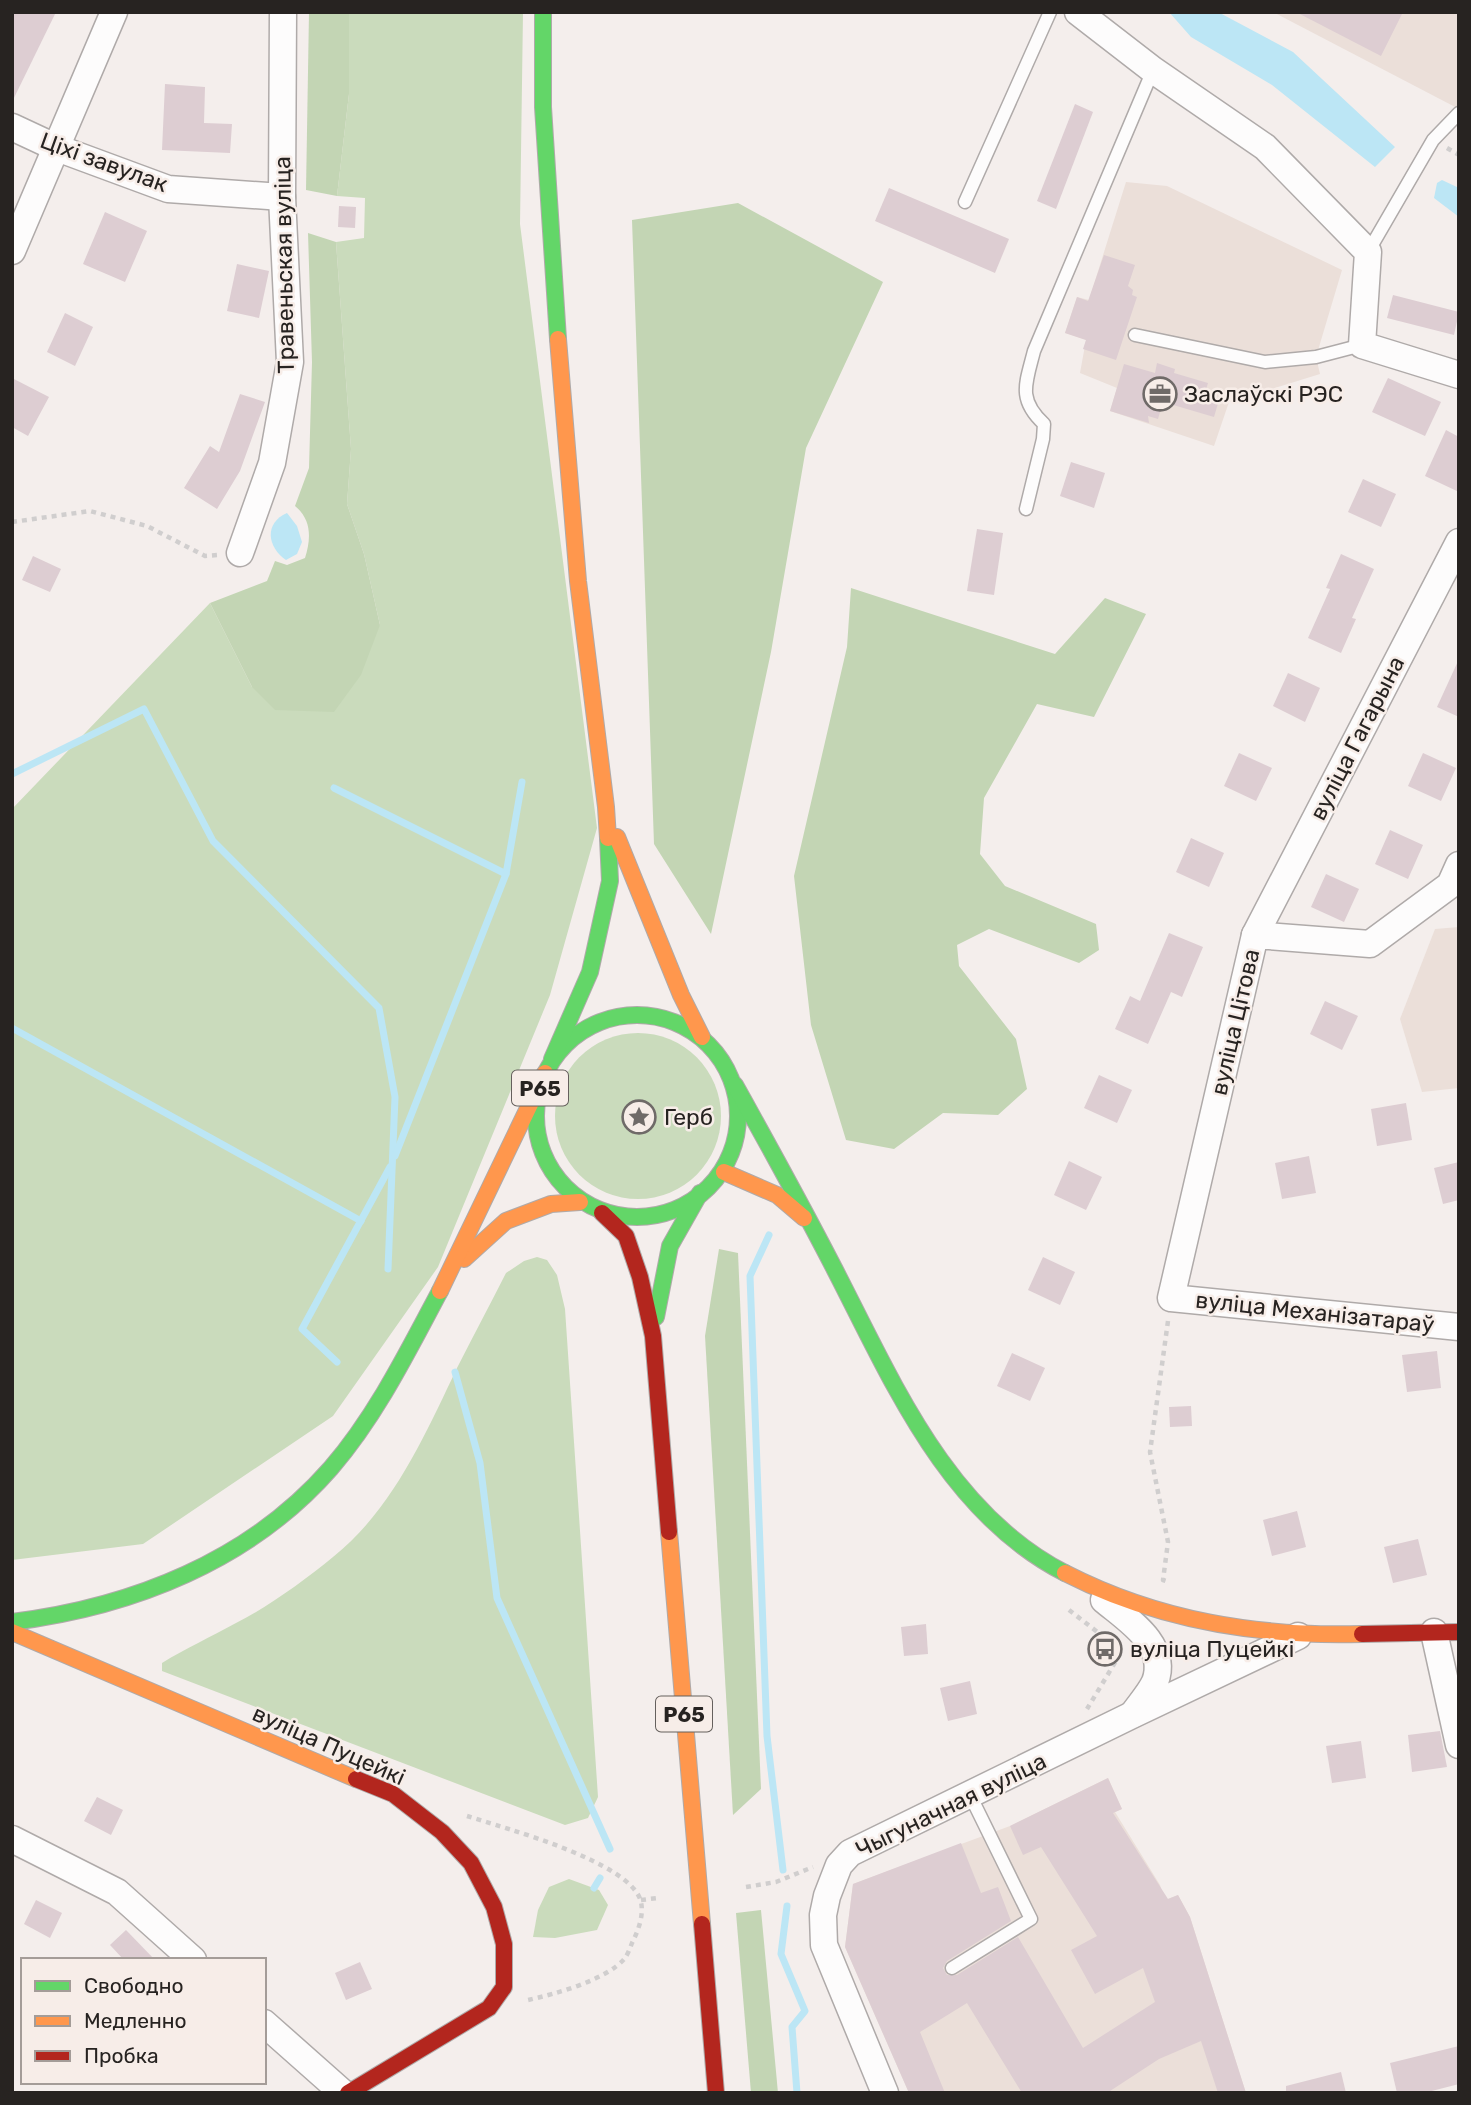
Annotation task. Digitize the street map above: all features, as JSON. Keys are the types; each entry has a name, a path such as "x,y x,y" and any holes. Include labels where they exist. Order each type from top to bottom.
{"main road":[{"path":"542,12 543,107 551,246 578,581 606,807 610,881 590,972 549,1066"},
{"path":"606,807 681,995 702,1037"},
{"name":"Р65","path":"12,1622 52,1619 78,1613 162,1585 251,1539 297,1503 324,1475 366,1420 402,1360 450,1272 549,1066 571,1038 595,1023 622,1015 664,1018 677,1022 702,1037 722,1059 735,1085 740,1115 736,1144 724,1171 700,1193 674,1207 652,1214 627,1219 601,1213 580,1202 558,1182 543,1158 536,1130 536,1101 549,1066"},
{"path":"735,1085 912,1415 971,1500 1001,1528 1042,1559 1086,1585 1134,1605 1180,1617 1237,1629 1300,1636 1447,1632"},
{"path":"724,1171 777,1195 812,1225"},
{"name":"Р65","path":"653,1336 670,1246 700,1193"},
{"name":"Р65","path":"450,1272 506,1220 551,1204 580,1202"},
{"name":"Р65","path":"601,1213 626,1236 640,1277 653,1336 716,2093"},
{"name":"вуліца Пуцейкі","path":"12,1632 393,1794 442,1832 471,1863 494,1907 504,1944 504,1987 489,2008 346,2093"}],"street":[{"path":"12,251 114,12"},
{"name":"Травеньская вуліца","path":"240,553 272,463 290,362 282,197 283,12"},
{"path":"1078,12 1153,71 1265,147 1368,252 1362,345 1459,375"},
{"name":"Ціхі завулак","path":"12,127 57,148 168,189 282,197"},
{"name":"вуліца Гагарына","path":"1255,935 1459,542"},
{"name":"вуліца Цітова","path":"1171,1298 1255,935 1370,944 1450,885 1459,865"},
{"name":"вуліца Механізатараў","path":"1171,1298 1459,1327"},
{"path":"1086,1585 1137,1627 1157,1655 1158,1670 1154,1685 1132,1715"},
{"path":"1447,1632 1459,1745"},
{"name":"Чыгуначная вуліца","path":"885,2093 824,1945 823,1915 839,1865 850,1853 1300,1636"},
{"path":"12,1839 117,1892 191,1958"},
{"path":"266,2025 346,2093"}],"lane":[{"path":"965,202 1050,12"},
{"path":"1026,509 1043,439 1044,424 1029,410 1025,386 1034,351 1153,71"},
{"path":"1368,252 1433,140 1459,113"},
{"path":"1135,335 1265,362 1316,357 1362,345"},
{"path":"952,1969 1031,1919 970,1795"}],"path":[{"path":"12,522 90,511 147,526 205,556 240,553"},
{"path":"1165,1573 1168,1542 1150,1452 1171,1298"},
{"path":"1068,1609 1122,1651 1082,1718 1093,1735"},
{"path":"459,1814 513,1830 592,1860 622,1878 641,1900 642,1916 625,1957 610,1970 552,1995 527,2000"},
{"path":"746,1887 776,1882 850,1853"},
{"path":"641,1900 658,1898"}],"shaded area":[{"path":"1273,12 1459,12 1459,109"},
{"path":"1126,182 1167,186 1342,270 1316,357 1320,374 1229,402 1214,446 1110,411 1117,388 1080,373 1086,340 1065,333 1077,297 1089,300"},
{"path":"1459,927 1459,1088 1422,1092 1400,1019 1435,929"},
{"path":"1108,1778 1122,1809 1115,1812 1160,1885 1165,1900 1178,1895 1190,1917 1246,2093 909,2093 845,1947 853,1884 1010,1826"}],"green space":[{"path":"309,12 349,12 349,94 337,196 306,190"},
{"path":"349,12 523,12 520,224 597,828 550,995 438,1267 333,1416 143,1544 12,1560 12,809 210,603 252,687 380,625 364,554 347,504 351,449 336,242 364,238 365,198 337,196 349,94"},
{"path":"738,203 883,282 806,448 771,652 711,934 654,844 632,220"},
{"path":"308,233 336,242 351,449 347,504 364,554 380,625 361,675 334,712 275,710 252,687 210,603 267,581 275,561 287,565 305,558 307,551 309,530 305,517 295,506 309,468 312,362"},
{"path":"851,588 1055,654 1105,598 1146,614 1094,717 1037,704 984,798 980,854 1005,886 1096,924 1099,950 1079,963 989,929 957,945 959,966 1016,1039 1027,1089 998,1115 943,1113 894,1149 846,1140 811,1025 794,876 847,647"},
{"path":"638,1033 670,1039 697,1057 715,1084 721,1116 715,1148 697,1175 670,1193 638,1199 606,1193 579,1175 561,1148 555,1116 561,1084 579,1057 606,1039"},
{"path":"719,1249 738,1253 761,1789 733,1815 705,1336"},
{"path":"537,1257 547,1260 557,1275 565,1309 598,1797 588,1818 565,1825 162,1671 162,1663 273,1601 322,1566 354,1538 390,1494 420,1445 506,1273 524,1261"},
{"path":"569,1879 599,1890 608,1905 597,1930 555,1938 533,1937 538,1910 549,1887"},
{"path":"761,1910 778,2093 751,2093 736,1913"}],"water":[{"path":"1169,12 1218,12 1293,52 1395,147 1375,167 1272,85 1191,37"},
{"path":"1442,180 1459,188 1459,217 1434,198 1437,183"},
{"path":"287,513 297,526 302,542 297,554 286,560 275,549 271,535 274,523"}],"building":[{"path":"12,12 56,12 12,102"},
{"path":"1296,12 1403,12 1381,56"},
{"path":"165,84 205,87 204,123 232,124 230,153 162,150"},
{"path":"1075,104 1093,112 1056,209 1037,201"},
{"path":"889,188 1009,239 995,273 875,221"},
{"path":"339,206 356,207 355,228 338,227"},
{"path":"105,212 147,231 125,282 83,264"},
{"path":"1104,255 1135,265 1128,286 1133,290 1132,295 1137,297 1116,360 1083,349 1086,340 1065,333 1077,297 1088,301"},
{"path":"237,264 269,271 259,318 227,311"},
{"path":"1393,295 1459,312 1454,335 1387,318"},
{"path":"65,313 93,327 75,366 47,352"},
{"name":"Заслаўскі РЭС","path":"1157,363 1175,369 1174,373 1208,383 1204,396 1219,400 1214,417 1163,402 1158,419 1148,416 1149,423 1110,411 1124,364 1155,373"},
{"path":"12,378 49,397 28,436 12,427"},
{"path":"1388,378 1441,402 1425,436 1372,412"},
{"path":"240,394 265,402 240,471 217,509 184,488 210,446 219,452"},
{"path":"1446,430 1459,437 1459,492 1425,476"},
{"path":"1071,462 1105,473 1094,508 1060,496"},
{"path":"1363,479 1396,494 1381,527 1348,512"},
{"path":"977,529 1003,533 994,595 967,591"},
{"path":"1341,554 1374,569 1352,618 1356,619 1341,653 1308,638 1330,589 1326,588"},
{"path":"33,556 61,569 50,592 22,580"},
{"path":"1459,659 1459,717 1437,707"},
{"path":"1288,673 1320,688 1305,722 1273,706"},
{"path":"1239,753 1272,768 1256,801 1224,786"},
{"path":"1423,753 1456,768 1441,801 1408,786"},
{"path":"1390,830 1423,845 1408,879 1375,864"},
{"path":"1191,838 1224,853 1209,887 1176,872"},
{"path":"1326,874 1359,889 1344,922 1311,907"},
{"path":"1169,933 1203,947 1182,997 1171,992 1148,1044 1115,1029 1130,996 1140,1001"},
{"path":"1325,1001 1358,1016 1342,1050 1310,1034"},
{"path":"1099,1075 1132,1090 1117,1123 1084,1108"},
{"path":"1406,1103 1412,1140 1377,1146 1371,1109"},
{"path":"1309,1156 1316,1193 1282,1199 1275,1163"},
{"path":"1069,1161 1102,1177 1086,1210 1054,1195"},
{"path":"1459,1162 1459,1200 1443,1204 1434,1168"},
{"path":"1043,1257 1075,1272 1060,1305 1028,1290"},
{"path":"1437,1351 1441,1388 1407,1392 1402,1355"},
{"path":"1012,1353 1045,1368 1030,1401 997,1386"},
{"path":"1191,1406 1192,1426 1170,1427 1169,1407"},
{"path":"1297,1511 1306,1547 1272,1556 1263,1520"},
{"path":"1418,1539 1427,1575 1393,1583 1384,1547"},
{"path":"926,1624 928,1654 904,1656 901,1627"},
{"path":"970,1681 977,1714 948,1721 940,1688"},
{"path":"1440,1731 1447,1767 1412,1772 1408,1735"},
{"path":"1361,1741 1366,1778 1332,1783 1326,1746"},
{"path":"1108,1778 1122,1809 1113,1813 1168,1899 1178,1895 1190,1917 1246,2093 1218,2093 1201,2041 1159,2059 1107,2093 1022,2093 967,2003 920,2032 945,2093 909,2093 845,1947 853,1884 961,1843 981,1893 998,1887 1011,1921 947,1961 943,1968 947,1975 957,1975 1018,1937 1083,2048 1155,2002 1143,1968 1095,1994 1071,1950 1097,1936 1041,1847 1023,1855 1010,1826"},
{"path":"97,1797 123,1810 111,1835 84,1821"},
{"path":"36,1900 62,1913 50,1938 24,1924"},
{"path":"126,1930 153,1958 122,1958 110,1945"},
{"path":"360,1962 372,1989 346,2000 335,1973"},
{"path":"1459,2046 1459,2084 1424,2093 1397,2093 1390,2063"},
{"path":"1341,2072 1346,2093 1286,2093 1286,2086"}],"waterway":[{"path":"12,774 144,709 213,841 379,1008 395,1097 388,1269"},
{"path":"334,788 506,874 522,782"},
{"path":"395,1156 506,874"},
{"path":"12,1028 361,1221"},
{"path":"337,1362 302,1329 390,1167"},
{"path":"769,1235 750,1276 767,1736 783,1870"},
{"path":"455,1372 480,1463 497,1598 610,1849"},
{"path":"594,1888 600,1878"},
{"path":"787,1906 781,1954 805,2011 792,2027 797,2093"}],"traffic: fast":[{"path":"543,12 543,107 558,339"},
{"path":"552,1059 590,972 610,881 608,838"},
{"path":"637,1015 676,1022 709,1044 731,1077 738,1116 731,1155 709,1188 676,1210 637,1217 598,1210 565,1188 543,1155 536,1116 543,1077 565,1044 598,1022 637,1015"},
{"path":"735,1085 901,1398 927,1440 955,1479 987,1515 1023,1547 1065,1573"},
{"path":"656,1317 670,1246 700,1193"},
{"path":"12,1622 101,1605 144,1591 226,1554 264,1529 299,1501 331,1468 363,1427 440,1291"}],"traffic: slow":[{"path":"558,339 578,581 608,838"},
{"path":"617,837 681,995 702,1037"},
{"path":"440,1291 545,1073"},
{"path":"724,1172 777,1195 804,1218"},
{"path":"464,1259 506,1221 551,1204 580,1202"},
{"path":"669,1532 702,1924"},
{"path":"1065,1573 1136,1603 1210,1623 1285,1632 1362,1634"},
{"path":"12,1632 356,1779"}],"traffic: jam":[{"path":"602,1213 626,1236 640,1277 653,1336 669,1532"},
{"path":"1362,1634 1459,1632"},
{"path":"348,2093 489,2008 504,1987 504,1944 494,1907 471,1863 442,1832 393,1794 356,1779"},
{"path":"702,1924 716,2093"}],"place":[{"name":"Заслаўскі РЭС","path":"1160,394"},
{"name":"Герб","path":"639,1117"},
{"name":"вуліца Пуцейкі","path":"1105,1649"}]}
